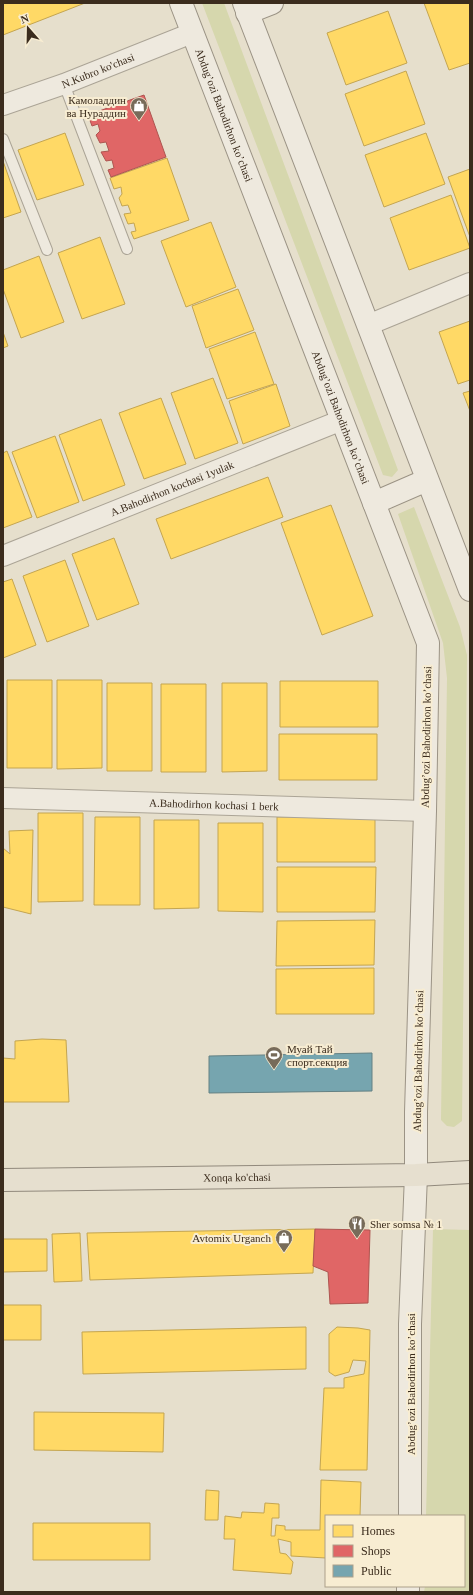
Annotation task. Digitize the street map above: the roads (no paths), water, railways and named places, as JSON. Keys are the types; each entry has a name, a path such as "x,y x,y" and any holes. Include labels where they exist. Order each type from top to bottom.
{"main road":[{"name":"Abdug’ozi Bahodirhon ko’chasi","path":"181,3 428,643 425,811 416,1112 416,1175 410,1324 410,1515"},
{"path":"272,3 245,8 470,590"},
{"path":"374,503 427,480"},
{"name":"Xonqa ko'chasi","path":"3,1180 416,1175 470,1172"}],"street":[{"name":"N.Kubro ko'chasi","path":"3,106 64,84 192,33"},
{"path":"368,325 470,283"},
{"name":"A.Bahodirhon kochasi 1yulak","path":"3,556 342,420"},
{"name":"A.Bahodirhon kochasi 1 berk","path":"3,798 425,811"}],"lane":[{"path":"64,84 127,249"},
{"path":"3,138 47,250"}],"place":[{"name":"Камоладдин ва Нураддин","path":"139,121"},
{"name":"Муай Тай спорт.секция","path":"274,1070"},
{"name":"Sher somsa № 1","path":"357,1239"},
{"name":"Avtomix Urganch","path":"284,1253"}]}
